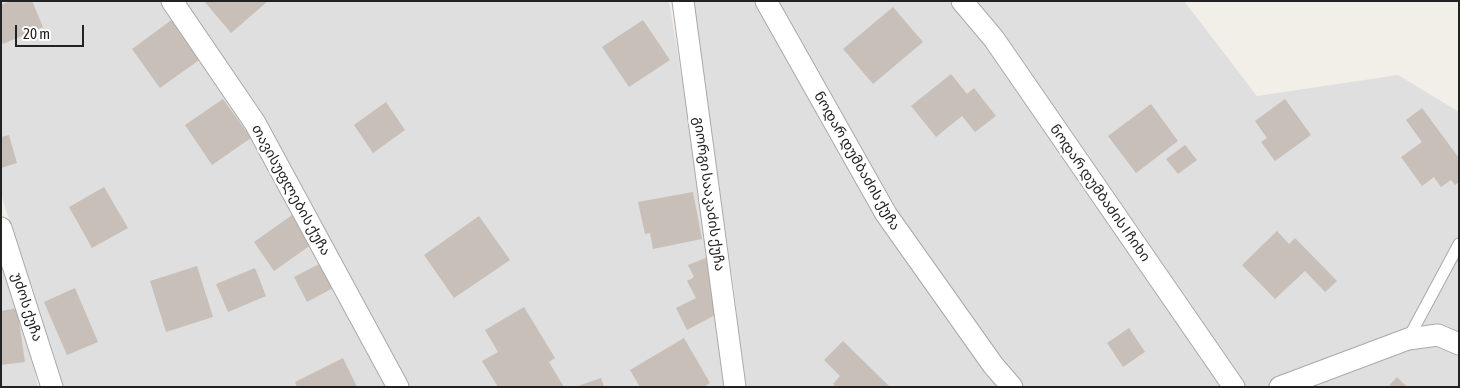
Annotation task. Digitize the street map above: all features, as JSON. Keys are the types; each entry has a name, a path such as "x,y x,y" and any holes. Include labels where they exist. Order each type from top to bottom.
{"street":[{"name":"თავისუფლების ქუჩა","path":"172,1 255,123 398,387"},
{"name":"გიორგი სააკაძის ქუჩა","path":"683,1 735,387"},
{"name":"ნოდარ დუმბაძის ქუჩა","path":"766,1 886,214 994,366 1012,387"},
{"name":"ნოდარ დუმბაძის I ჩიხი","path":"962,1 994,39 1234,387"},
{"name":"უძოს ქუჩა","path":"1,228 52,387"},
{"path":"1280,387 1408,339 1438,335 1459,344"}],"lane":[{"path":"1408,339 1459,244"}],"shaded area":[{"path":"1,1 669,1 725,338 730,387 60,387 1,194"},
{"path":"691,1 1184,1 1257,96 1398,75 1459,112 1459,387 744,387 734,289"},
{"path":"1,254 27,331 38,387 1,387"}],"building":[{"path":"11,1 32,1 43,27 3,44 1,39 1,5"},
{"path":"204,1 268,1 231,33"},
{"path":"893,7 923,42 873,84 843,49"},
{"path":"177,16 206,55 160,88 132,49"},
{"path":"643,20 670,60 629,87 602,47"},
{"path":"951,74 967,94 974,88 996,116 975,132 962,116 936,137 911,106"},
{"path":"223,99 251,138 212,165 185,125"},
{"path":"1285,99 1311,135 1275,161 1261,142 1267,138 1255,121"},
{"path":"386,102 405,130 373,153 354,125"},
{"path":"1151,104 1178,141 1136,173 1108,136"},
{"path":"1422,108 1459,158 1459,182 1455,185 1451,180 1441,187 1434,177 1422,186 1401,157 1422,142 1406,120"},
{"path":"9,135 17,163 1,168 1,137"},
{"path":"1185,145 1197,160 1178,174 1166,159"},
{"path":"104,187 128,228 92,248 69,207"},
{"path":"693,192 702,239 653,249 650,233 645,234 638,202"},
{"path":"295,213 315,242 274,271 254,242"},
{"path":"479,216 510,260 454,298 424,255"},
{"path":"1277,231 1289,244 1295,238 1337,281 1325,292 1305,271 1275,299 1242,265"},
{"path":"708,257 717,314 687,330 676,308 696,298 687,281 694,277 688,265"},
{"path":"323,262 335,287 307,302 294,277"},
{"path":"197,266 213,317 166,332 150,281"},
{"path":"255,268 266,296 228,312 216,284"},
{"path":"75,288 98,342 67,355 44,302"},
{"path":"524,307 555,358 549,362 564,387 498,387 482,361 498,352 485,330"},
{"path":"17,308 25,362 1,365 1,311"},
{"path":"1129,328 1145,352 1123,367 1107,343"},
{"path":"684,338 710,383 704,387 640,387 630,370"},
{"path":"843,341 890,387 836,387 833,384 840,376 824,360"},
{"path":"343,358 357,387 297,387 295,382"},
{"path":"1397,377 1407,387 1388,387"},
{"path":"601,378 604,387 578,387 578,386"}]}
